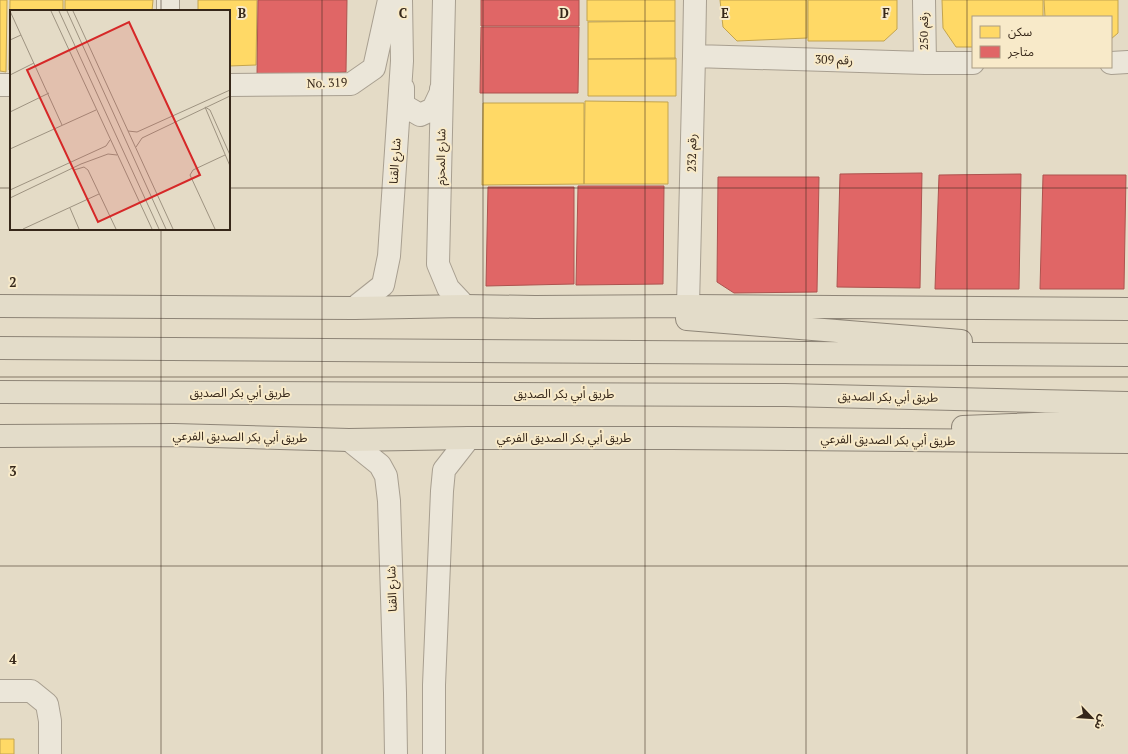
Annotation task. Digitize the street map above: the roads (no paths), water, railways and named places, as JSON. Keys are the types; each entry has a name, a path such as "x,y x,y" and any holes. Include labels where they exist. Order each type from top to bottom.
{"main road":[{"path":"0,306 354,308 465,306 688,306 1128,309"},
{"path":"535,307 1128,355"},
{"path":"0,348 1128,355"},
{"name":"طريق أبي بكر الصديق","path":"0,392 785,395 1128,403"},
{"path":"672,438 1128,420"},
{"name":"طريق أبي بكر الصديق الفرعي","path":"0,436 174,436 349,440 468,438 672,438 1128,442"}],"street":[{"name":"No. 319","path":"230,85 351,84 374,68 389,0"},
{"name":"شارع القنا","path":"354,308 383,285 389,256 402,61 401,0"},
{"path":"402,61 403,105 420,116 433,109 441,92 444,0"},
{"name":"شارع المحزم","path":"444,0 438,264 448,288 465,306"},
{"name":"رقم 232","path":"688,306 694,0"},
{"name":"رقم 250","path":"924,0 924,63"},
{"name":"رقم 309","path":"694,56 924,63 972,63"},
{"path":"1112,62 1128,62"},
{"path":"434,754 434,685 444,470 468,438"},
{"name":"شارع القنا","path":"349,440 380,465 386,476 389,501 396,693 396,754"},
{"path":"0,691 31,691 47,704 50,721 50,754"}]}
